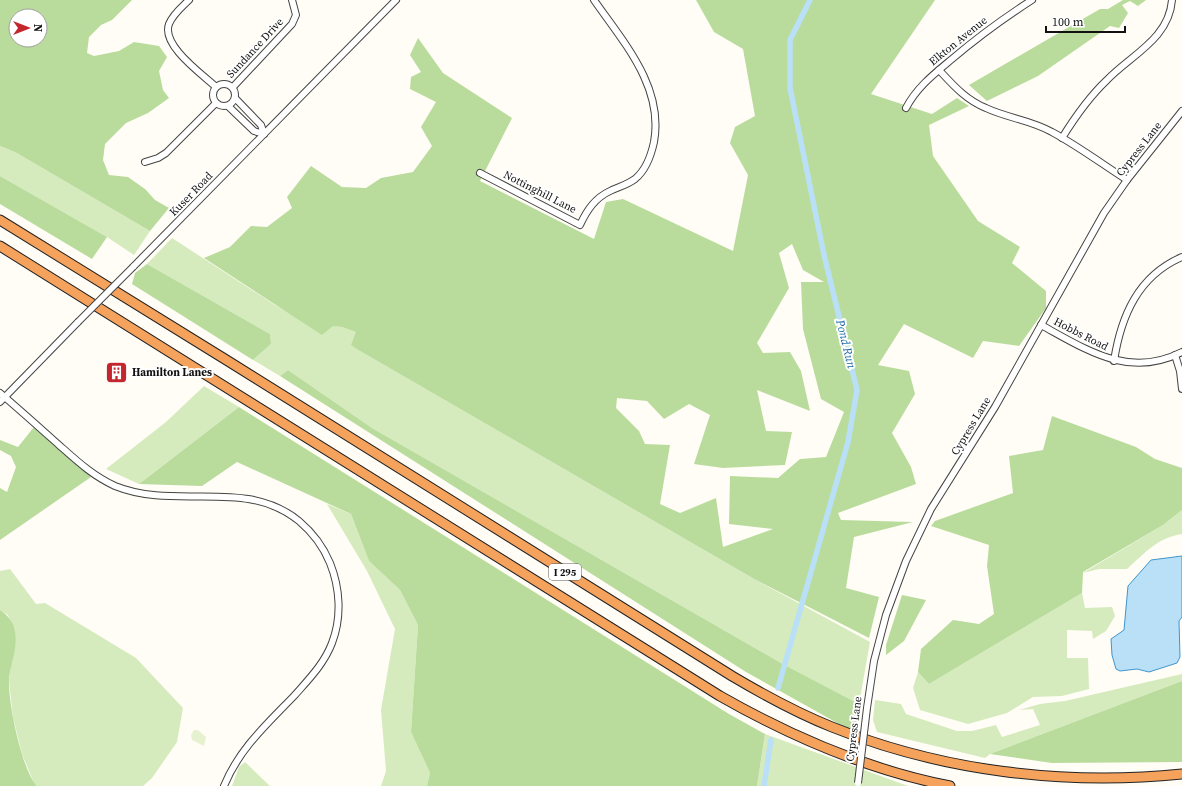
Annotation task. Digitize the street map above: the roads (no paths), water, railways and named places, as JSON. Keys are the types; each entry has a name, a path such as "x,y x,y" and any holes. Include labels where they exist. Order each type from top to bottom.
{"highway":[{"name":"I 295","path":"0,220 732,676 810,718 858,737 898,750 938,760 998,771 1048,776 1099,778 1182,774"},
{"name":"I 295","path":"0,246 727,700 790,733 839,754 892,772 950,786"}],"street":[{"name":"Sundance Drive","path":"189,0 169,24 170,41 180,53 216,87"},
{"name":"Sundance Drive","path":"232,87 292,24 296,15 292,0"},
{"name":"Kuser Road","path":"1,397 133,268 396,0"},
{"name":"Nottinghill Lane","path":"480,173 580,225 586,212 597,199 634,180 646,166 653,148 655,136 656,116 652,94 643,72 594,0"},
{"name":"Elkton Avenue","path":"906,108 917,90 939,70 990,27 1032,0"},
{"path":"1062,138 1095,91 1120,67 1157,37 1167,21 1172,0"},
{"path":"939,70 959,91 977,104 996,112 1037,124 1062,138 1127,180"},
{"name":"Sundance Drive","path":"216,103 213,93 216,87 224,83 232,87 235,92 235,98 261,125 264,134"},
{"path":"228,106 235,98"},
{"path":"145,162 166,154 216,103 221,106 228,106 254,131 264,134"},
{"name":"Cypress Lane","path":"858,784 867,708 881,633 906,561 931,509 995,407 1104,213 1127,180 1182,110"},
{"path":"1114,361 1120,333 1134,298 1154,274 1182,257"},
{"name":"Hobbs Road","path":"1041,325 1093,354 1114,361 1142,363 1182,352"},
{"path":"1175,355 1180,371 1182,389"},
{"path":"1,397 89,471 114,485 151,496 177,498 239,497 265,502 295,518 310,532 324,550 333,570 338,596 338,619 327,654 314,673 242,751 224,786"}],"water":[{"path":"1182,556 1182,617 1179,621 1180,657 1177,663 1149,672 1137,669 1120,671 1116,669 1112,655 1111,639 1124,630 1128,586 1151,560"}],"waterway":[{"name":"Pond Run","path":"778,688 848,442 857,390 824,255 790,88 790,40 810,0"},
{"name":"Pond Run","path":"764,786 771,740"}],"place":[{"name":"Hamilton Lanes","path":"116,372"}]}
